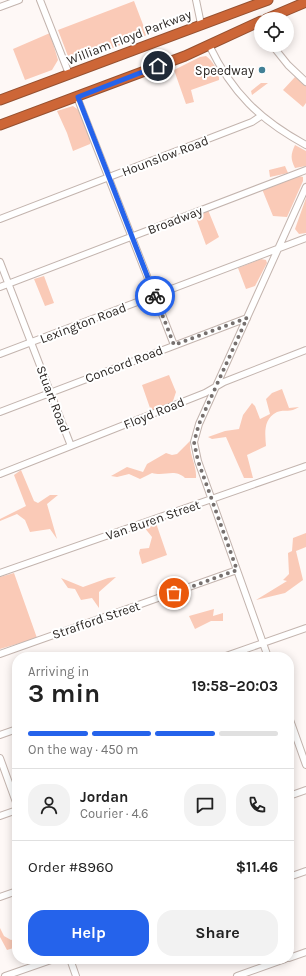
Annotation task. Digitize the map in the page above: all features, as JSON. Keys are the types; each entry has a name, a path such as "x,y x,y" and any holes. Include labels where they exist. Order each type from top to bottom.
{"highway":[{"name":"William Floyd Parkway","path":"0,100 201,24 252,3 268,0"},
{"path":"284,12 306,2"},
{"path":"0,125 78,97 254,25"},
{"path":"0,106 28,89"}],"street":[{"path":"0,8 20,0"},
{"path":"40,0 69,74"},
{"path":"196,0 201,24"},
{"path":"209,45 234,88 261,116 272,126 306,145"},
{"path":"277,52 288,66 306,82"},
{"path":"78,97 174,345"},
{"name":"Hounslow Road","path":"0,219 252,122 261,116"},
{"name":"Broadway","path":"0,287 306,170"},
{"path":"266,652 196,453 194,442 197,428 306,187"},
{"name":"Lexington Road","path":"0,354 306,238"},
{"name":"Stuart Road","path":"0,262 71,446"},
{"name":"Concord Road","path":"0,412 247,318"},
{"name":"Floyd Road","path":"0,474 205,393 224,382 306,350"},
{"name":"Van Buren Street","path":"0,573 306,466"},
{"name":"Strafford Street","path":"0,654 237,570"},
{"path":"237,652 306,628"},
{"path":"0,735 12,731"},
{"path":"294,731 306,765"},
{"path":"0,758 12,791"},
{"path":"294,794 306,790"},
{"path":"0,816 12,812"},
{"path":"294,875 306,871"},
{"path":"0,897 12,893"},
{"path":"294,956 306,952"},
{"path":"5,976 40,964"},
{"path":"72,964 76,976"},
{"path":"238,976 272,964"}],"shaded area":[{"path":"134,1 147,35 71,64 58,30"},
{"path":"50,33 58,60 52,70 25,80 13,49"},
{"path":"206,56 215,66 219,80 191,90 194,102 186,104 174,70 200,57"},
{"path":"295,77 306,86 306,103 303,107 283,90"},
{"path":"261,83 268,83 252,95 251,91"},
{"path":"73,106 80,111 91,139 90,144 73,151 57,111"},
{"path":"295,145 306,151 306,166 295,168 292,161 292,156"},
{"path":"285,166 288,173 270,177 269,170"},
{"path":"299,176 303,177 303,181 287,217 273,216 262,189"},
{"path":"306,198 306,233 299,234 295,229"},
{"path":"208,210 219,237 206,245 195,215"},
{"path":"261,259 266,260 267,263 255,286 246,289 238,268"},
{"path":"44,276 54,303 45,306 34,279"},
{"path":"169,375 176,392 172,404 154,411 150,408 142,385"},
{"path":"282,389 289,408 299,407 293,410 277,412 269,418 265,436 266,446 247,455 253,478 244,478 226,437 212,439 208,437 225,431 239,429 243,415 252,403 255,406 260,419 270,414 266,399 272,393"},
{"path":"190,441 196,478 185,478 181,475 173,473 152,473 140,479 129,474 117,477 111,476 127,467 143,472 147,464 166,453 172,455 177,454"},
{"path":"21,470 34,501 38,503 50,495 58,495 47,504 57,539 50,529 30,532 25,520 17,514 0,521 0,519 26,506 14,475"},
{"path":"156,523 167,555 142,564 139,553 140,549 149,548 152,537 144,527"},
{"path":"306,533 306,547 296,551 303,580 285,593 256,600 287,581 283,580 289,574 288,553 292,551 293,538"},
{"path":"14,573 37,638 0,649 0,577"},
{"path":"116,577 99,592 99,608 92,598 81,600 75,589 68,588 61,578 83,587 108,578"},
{"path":"214,609 213,616 223,613 223,621 211,621 195,629 189,616"},
{"path":"0,928 4,936 12,940 12,948 7,950 0,937"}],"way so far":[{"path":"155,296 174,345 247,318 197,428 194,442 198,461 237,570 174,593"}],"place":[{"name":"Speedway","path":"262,70"}],"route":[{"path":"155,296 78,97 158,66"}]}
